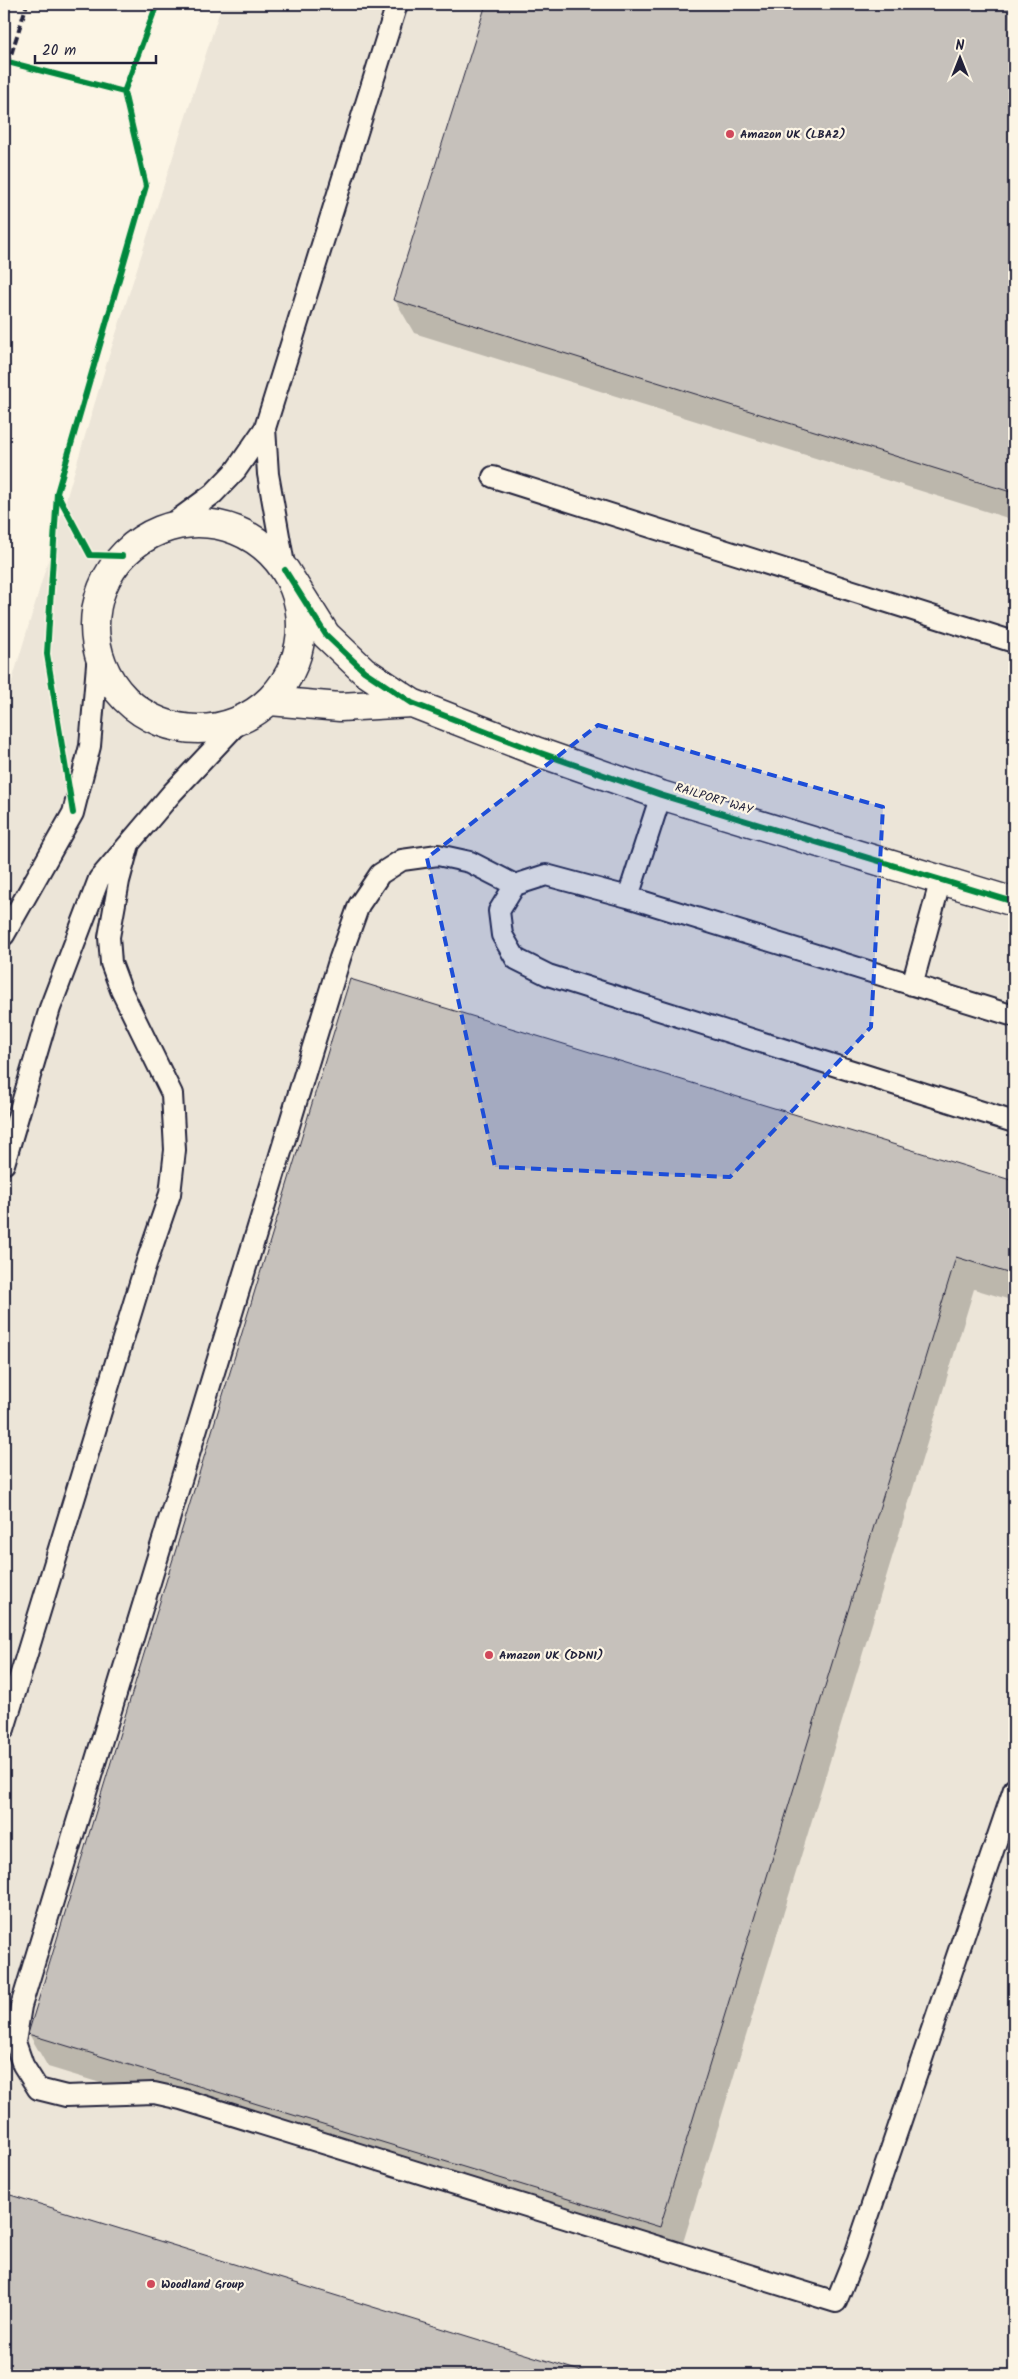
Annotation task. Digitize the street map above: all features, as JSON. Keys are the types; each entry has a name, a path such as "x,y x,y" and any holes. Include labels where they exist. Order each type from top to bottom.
{"street":[{"path":"285,570 299,603 301,638 291,672 270,701 240,721 205,730 170,726 138,711 112,685 98,653 94,619 103,584 122,556 143,538 168,527 196,523 223,526 247,536 268,550 285,570 326,635 364,671 412,703"},
{"path":"270,701 340,707 412,703"},
{"name":"RAILPORT WAY","path":"412,703 538,752 661,795 1014,902"}],"lane":[{"path":"168,527 214,494 236,470 265,428 397,4"},
{"path":"265,428 268,474 285,570"},
{"path":"493,477 1014,642"},
{"path":"4,935 73,813 90,746 98,653"},
{"path":"4,1164 50,1008 99,879 128,844 240,721"},
{"path":"628,898 661,795"},
{"path":"4,1729 144,1270 170,1194 175,1150 172,1094 121,990 110,963 109,937 128,844"},
{"path":"515,885 470,862 438,855 402,860 380,874 359,905 332,986 21,2006 15,2042 23,2065 38,2089 66,2096 154,2093 181,2099 836,2302 855,2255 1014,1789"},
{"path":"1014,1016 628,898 546,875 515,885 500,911 502,935 516,959 548,975 1014,1122"},
{"path":"912,985 941,879"}],"highlighted area":[{"path":"598,725 883,807 871,1027 730,1177 495,1167 427,858"}],"shaded area":[{"path":"222,4 1014,4 1014,2375 4,2375 4,698 7,698 107,362"}],"building":[{"name":"Amazon UK (LBA2)","path":"486,4 1014,4 1014,493 393,300"},
{"name":"Amazon UK (DDN1)","path":"350,979 1014,1181 1014,1275 956,1257 660,2227 28,2034"},
{"name":"Woodland Group","path":"4,2193 593,2375 4,2375"}],"railway":[{"path":"4,77 27,4"}],"cycle path":[{"path":"124,92 157,4"},
{"path":"4,61 124,92"},
{"path":"73,813 47,654 57,493 146,186 124,92"},
{"path":"57,493 90,555 122,556"},
{"path":"285,570 326,635 364,671 412,703 538,752 661,795 1014,902"}],"place":[{"name":"Amazon UK (LBA2)","path":"730,134"},
{"name":"Amazon UK (DDN1)","path":"489,1655"},
{"name":"Woodland Group","path":"151,2284"}]}
